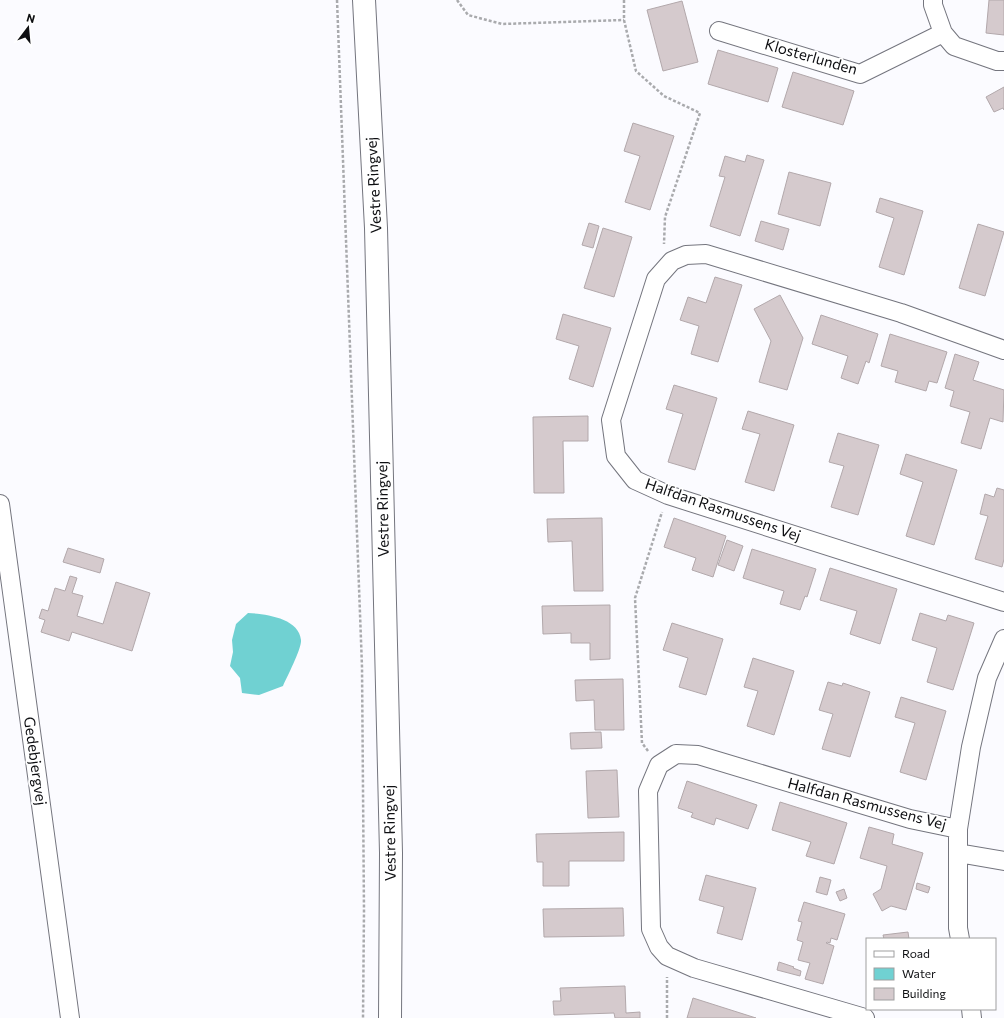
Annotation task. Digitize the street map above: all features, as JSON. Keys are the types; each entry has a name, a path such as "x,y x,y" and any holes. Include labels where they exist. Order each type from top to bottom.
{"main road":[{"name":"Vestre Ringvej","path":"364,0 376,236 391,853 390,1018"}],"street":[{"path":"933,0 933,5 943,33 954,46 997,61 1004,61"},
{"name":"Klosterlunden","path":"719,31 860,74 943,33"},
{"name":"Halfdan Rasmussens Vej","path":"1004,350 901,313 706,254 686,255 672,261 656,279 611,420 616,456 635,480 668,495 1004,602"},
{"name":"Gedebjergvej","path":"0,504 70,1018"},
{"name":"Halfdan Rasmussens Vej","path":"960,938 958,928 958,829 973,739 988,678 1004,639"},
{"name":"Halfdan Rasmussens Vej","path":"659,765 676,754 698,755 910,819 958,829"},
{"path":"659,765 648,791 651,929 659,947 667,956 694,968 865,1018"},
{"path":"958,853 1004,861"}],"path":[{"path":"337,0 362,667 364,903 363,1018"},
{"path":"457,0 468,15 502,24 624,20"},
{"path":"624,0 624,20 636,71 664,96 700,113 665,217 664,243 672,261"},
{"path":"659,765 642,743 635,598 668,495"},
{"path":"667,956 667,1018"}],"water":[{"path":"248,613 272,616 288,622 299,633 301,640 297,656 283,686 259,695 242,693 240,678 230,666 233,652 232,640 236,624"}],"building":[{"path":"989,0 1004,0 1004,35 986,33"},
{"path":"682,1 698,62 663,71 647,10"},
{"path":"718,50 778,68 768,102 708,84"},
{"path":"793,72 854,91 843,125 782,107"},
{"path":"1004,87 1004,110 1003,108 994,112 986,97"},
{"path":"633,123 674,136 650,210 625,202 640,156 624,151"},
{"path":"747,155 764,160 740,236 710,226 725,177 719,176 725,156 745,162"},
{"path":"789,172 831,183 820,226 778,214"},
{"path":"880,198 923,211 904,275 879,267 894,218 876,212"},
{"path":"761,221 789,229 783,250 755,241"},
{"path":"589,223 599,226 593,248 582,245"},
{"path":"978,224 1004,232 985,296 959,288"},
{"path":"603,228 632,237 614,297 584,288"},
{"path":"715,277 742,285 718,362 691,354 699,326 680,320 688,297 706,303"},
{"path":"780,295 803,338 787,390 759,382 771,341 754,309"},
{"path":"563,314 611,328 593,387 569,379 579,346 556,339"},
{"path":"821,315 878,334 869,363 866,361 858,384 841,378 848,356 812,344"},
{"path":"890,334 947,352 937,383 929,381 926,391 895,382 898,371 881,366"},
{"path":"955,354 979,362 973,380 1004,390 1003,422 990,418 981,449 961,443 970,412 950,406 954,391 945,388"},
{"path":"674,385 717,398 695,470 668,462 683,414 666,409"},
{"path":"748,411 794,425 774,491 745,482 760,434 742,429"},
{"path":"588,416 588,441 563,441 564,493 534,493 533,417"},
{"path":"838,433 879,445 858,515 831,507 844,466 829,462"},
{"path":"906,454 957,470 934,545 906,536 923,482 900,474"},
{"path":"997,488 1004,490 1004,559 1002,567 975,559 988,516 980,514 985,494 994,497"},
{"path":"602,518 603,591 574,591 572,541 548,542 547,519"},
{"path":"674,518 726,536 713,577 692,570 696,558 664,547"},
{"path":"727,540 743,546 734,571 718,565"},
{"path":"68,548 104,559 100,573 63,562"},
{"path":"752,549 816,569 807,597 805,596 800,610 780,604 784,591 743,578"},
{"path":"830,568 897,589 880,644 850,634 857,611 820,600"},
{"path":"70,576 77,578 72,593 83,596 77,616 103,624 116,582 150,593 132,651 72,632 69,641 41,632 45,620 39,618 42,609 48,611 55,588 65,591"},
{"path":"610,605 610,659 590,660 590,643 571,643 571,633 543,634 542,606"},
{"path":"920,613 946,621 948,615 974,623 953,690 927,682 937,648 912,640"},
{"path":"672,623 723,639 706,695 679,687 688,658 663,650"},
{"path":"753,658 794,671 774,735 747,726 758,691 744,687"},
{"path":"623,679 624,730 595,730 594,700 576,701 575,680"},
{"path":"828,682 842,686 843,683 870,692 850,757 822,749 833,714 819,710"},
{"path":"901,697 946,711 926,780 900,772 915,723 895,717"},
{"path":"601,732 602,748 571,749 570,733"},
{"path":"617,770 619,817 588,818 586,771"},
{"path":"687,781 757,805 748,829 716,818 714,825 691,817 693,813 678,808"},
{"path":"780,802 847,823 834,864 806,856 811,842 772,830"},
{"path":"869,827 894,834 892,844 923,853 906,910 891,906 882,911 873,894 881,889 887,866 860,858"},
{"path":"624,832 624,861 569,861 569,886 543,886 543,862 537,862 536,834"},
{"path":"706,875 756,888 742,940 717,933 724,907 699,900"},
{"path":"820,877 831,880 827,895 816,892"},
{"path":"917,883 930,887 928,893 916,889"},
{"path":"844,889 847,898 840,901 836,892"},
{"path":"804,902 845,914 837,940 831,938 830,943 826,943 834,946 823,984 805,979 810,963 798,960 803,942 797,940 802,922 798,921"},
{"path":"623,908 624,936 544,937 543,909"},
{"path":"908,932 909,938 884,938 883,935"},
{"path":"779,962 801,971 800,976 777,970"},
{"path":"625,986 626,1013 640,1012 640,1018 615,1018 614,1013 554,1015 553,1001 561,1001 560,988"},
{"path":"693,998 756,1018 687,1018"}]}
